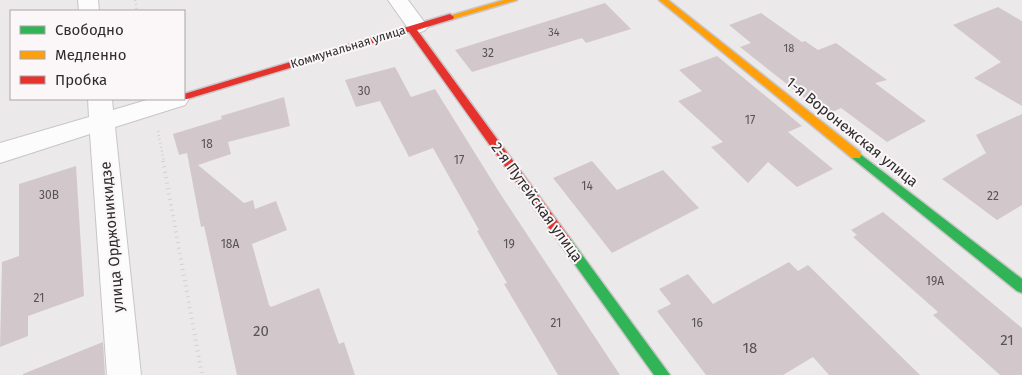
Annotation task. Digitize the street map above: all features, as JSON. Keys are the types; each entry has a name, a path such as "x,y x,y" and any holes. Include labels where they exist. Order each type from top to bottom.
{"street":[{"name":"2-я Путейская улица","path":"398,0 414,27 663,375"},
{"name":"Коммунальная улица","path":"185,97 414,27 513,0"},
{"name":"1-я Воронежская улица","path":"663,0 1022,287"},
{"path":"0,152 101,110 165,102"},
{"name":"улица Орджоникидзе","path":"101,110 124,375"}],"path":[{"path":"165,102 202,375"}],"building":[{"path":"605,3 631,29 586,43 582,38 472,72 455,50"},
{"path":"998,7 1022,21 1022,106 974,78 1001,62 953,25"},
{"path":"761,13 802,42 805,41 818,50 836,43 887,80 875,83 926,121 887,142 841,108 826,115 740,47 751,43 729,25"},
{"path":"717,56 802,126 788,132 833,169 797,187 768,162 748,183 711,147 723,142 678,101 702,91 679,70"},
{"path":"395,67 411,97 435,89 501,195 620,375 558,375 504,284 507,283 433,148 409,157 380,101 356,107 345,80"},
{"path":"284,97 290,126 228,142 231,154 198,165 244,203 253,200 255,209 276,201 287,230 252,244 269,305 271,307 319,288 339,344 344,342 355,375 237,375 204,226 201,227 187,153 179,155 173,134 222,119 221,116"},
{"path":"1022,114 1022,205 997,220 942,179 986,153 976,135"},
{"path":"592,161 617,190 663,170 699,208 612,253 553,178"},
{"path":"76,166 84,296 28,316 28,336 0,347 2,262 19,256 19,184"},
{"path":"883,212 1022,328 1022,375 1000,375 933,315 938,312 853,237 857,235 851,230"},
{"path":"789,262 798,271 808,265 920,375 829,375 813,357 783,375 706,375 657,311 671,304 659,289 688,274 713,304"},
{"path":"103,342 105,375 23,375 23,374"}],"traffic: fast":[{"path":"856,155 1022,287"},
{"path":"565,241 663,375"}],"traffic: slow":[{"path":"450,17 513,0"},
{"path":"663,0 856,155"}],"traffic: jam":[{"path":"185,97 450,17"},
{"path":"411,28 565,241"}]}
